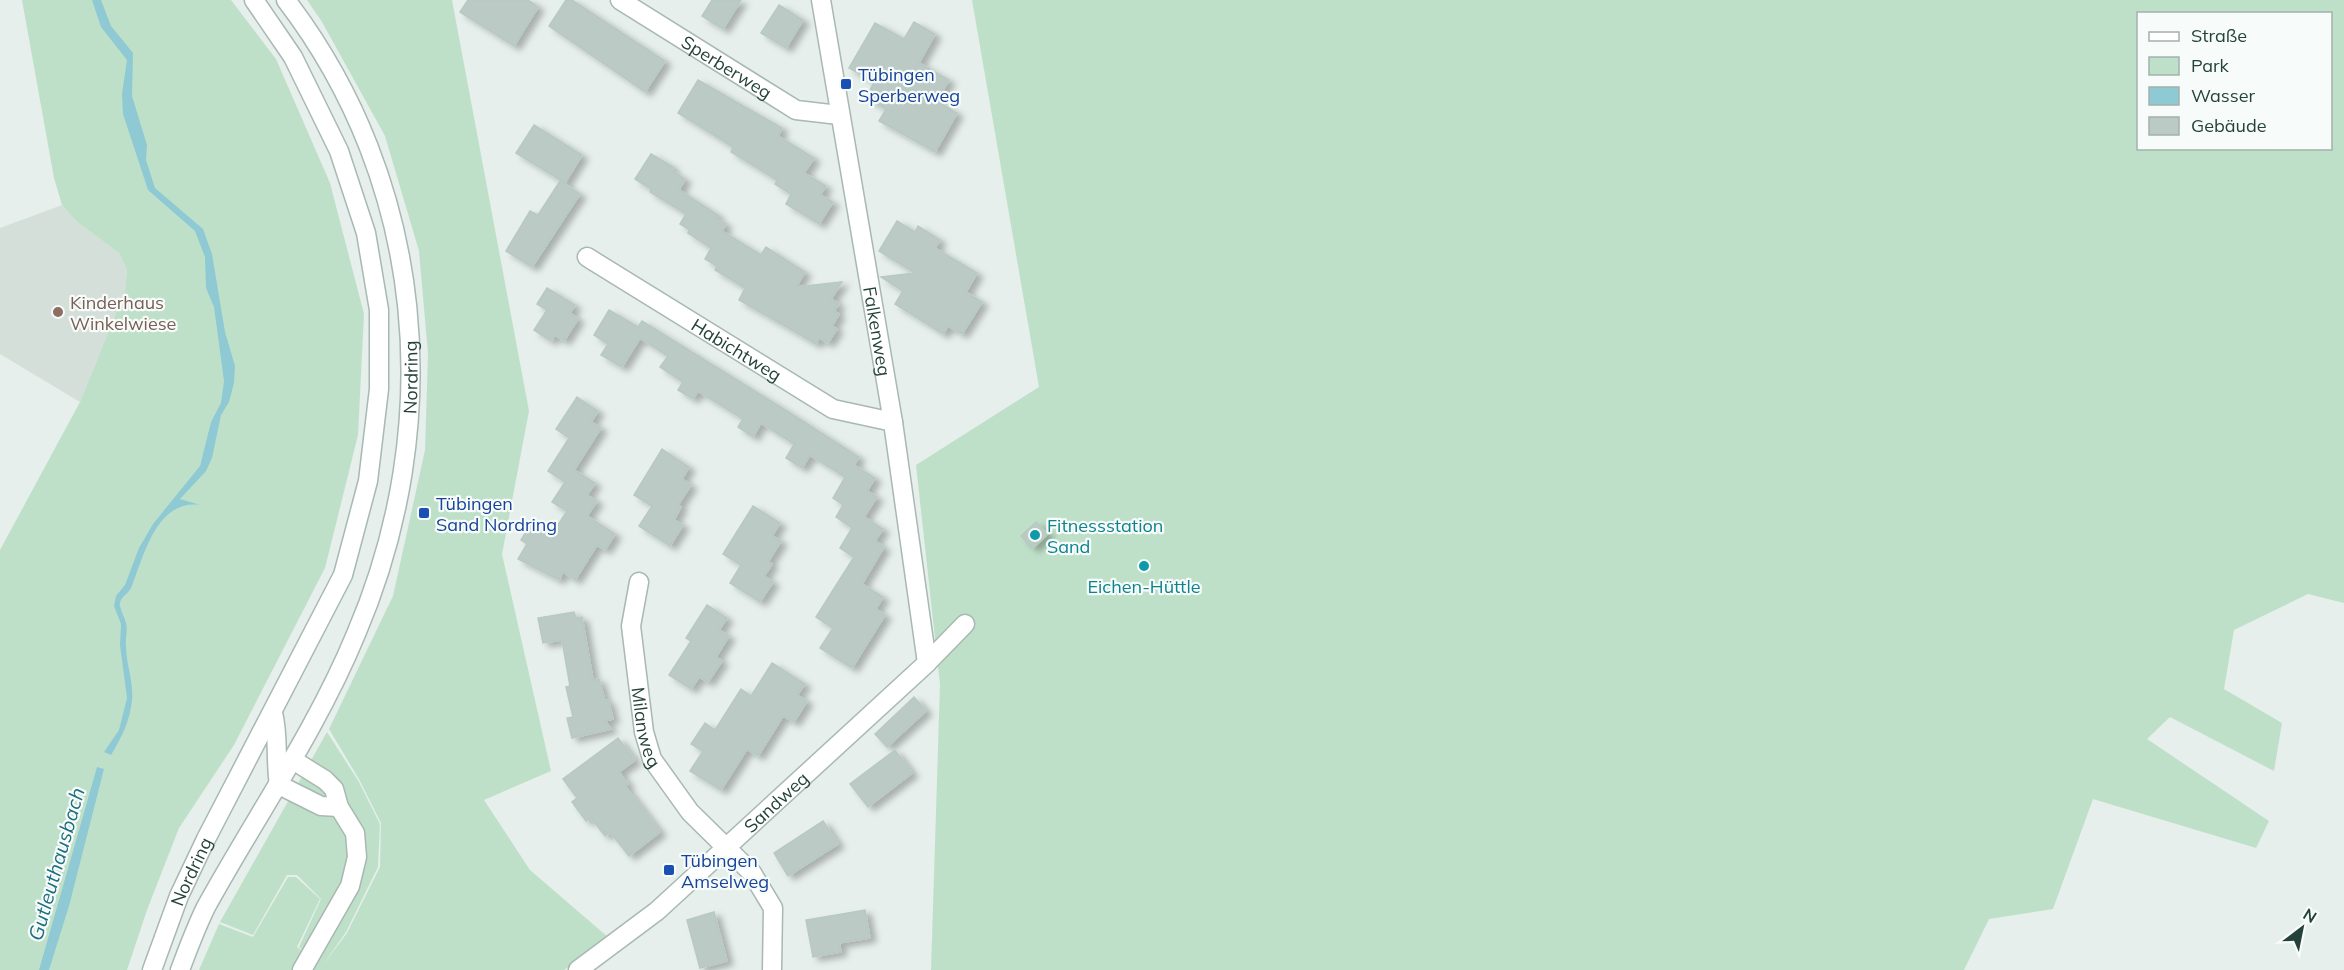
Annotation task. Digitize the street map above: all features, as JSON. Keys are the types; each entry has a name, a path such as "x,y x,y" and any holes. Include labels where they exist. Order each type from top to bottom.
{"street":[{"name":"Nordring","path":"152,970 179,896 343,575 368,481 379,389 379,310 366,232 339,151 293,57 254,0"},
{"name":"Nordring","path":"285,762 351,646 375,588 400,492 411,388 408,300 395,224 368,139 323,51 286,0"},
{"name":"Sperberweg","path":"620,0 796,110 839,115"},
{"name":"Falkenweg","path":"821,0 893,422 927,663"},
{"name":"Habichtweg","path":"587,258 833,409 893,422"},
{"name":"Milanweg","path":"639,582 631,626 644,732 652,759 690,812 752,873 773,908 772,970"},
{"name":"Sandweg","path":"578,970 657,911 927,663 964,624"},
{"path":"273,713 285,762 279,785 321,806 339,807"},
{"path":"240,775 285,762 326,780 334,789 339,807 355,833 357,856 350,886 302,970"},
{"name":"Nordring","path":"180,970 205,909 279,785"}],"shaded area":[{"name":"Kinderhaus Winkelwiese","path":"62,205 77,222 119,253 127,269 125,291 80,402 0,354 0,228"}],"green space":[{"path":"22,0 231,0 276,59 330,183 364,314 358,435 325,568 234,745 179,828 147,910 127,970 0,970 0,550 80,402 125,291 127,269 119,253 77,222 62,205 54,178"},
{"path":"307,0 452,0 529,411 502,554 551,771 484,800 530,870 609,938 564,970 199,970 219,924 253,937 288,877 296,877 320,899 297,947 317,960 299,947 321,899 297,875 287,875 253,935 220,922 327,732 359,782 380,824 378,867 346,932 323,965 347,933 380,867 381,823 360,781 329,729 393,596 425,450 428,354 419,251 385,136 322,22"},
{"path":"972,0 2344,0 2344,603 2308,594 2234,630 2224,689 2282,723 2274,771 2170,717 2147,739 2269,821 2256,848 2093,799 2053,909 1989,919 1964,970 931,970 940,684 916,465 1039,387"}],"water":[{"path":"92,0 101,0 111,26 133,53 132,96 147,145 146,160 155,188 203,229 212,254 225,332 235,366 234,383 229,402 221,415 212,458 206,471 180,499 200,505 185,506 172,511 162,520 147,546 131,588 120,601 127,626 126,653 132,700 124,729 111,755 104,752 119,730 127,698 120,645 121,624 114,606 116,596 125,585 139,548 153,524 200,466 211,422 221,403 224,381 214,307 206,288 205,257 195,231 148,190 123,114 122,94 127,60 101,27"},
{"path":"97,767 104,769 69,906 49,970 39,970"}],"building":[{"path":"468,0 528,0 538,7 514,46 460,12"},
{"path":"566,0 572,0 665,61 645,92 549,26"},
{"path":"712,0 741,0 723,29 702,16"},
{"path":"779,5 803,20 786,48 761,33"},
{"path":"914,22 935,34 919,63 949,80 937,101 957,113 935,152 879,121 886,109 866,98 874,82 849,68 875,23 904,39"},
{"path":"698,80 782,128 778,136 814,158 804,173 826,186 820,195 833,202 819,224 786,204 791,194 775,184 777,180 731,152 733,147 678,113"},
{"path":"534,125 582,155 565,183 516,153"},
{"path":"651,154 673,167 671,170 685,179 679,190 718,215 716,218 726,224 722,231 761,255 766,247 805,272 796,287 842,282 831,299 839,304 834,311 839,314 832,326 837,329 828,343 819,338 816,344 739,300 745,288 715,270 717,266 705,259 711,248 688,233 690,230 680,224 686,214 650,192 651,189 635,179"},
{"path":"560,181 580,194 532,267 506,251 530,211 538,215"},
{"path":"897,221 915,232 918,226 940,240 935,248 977,273 966,292 982,302 962,334 948,326 943,334 895,304 903,291 881,277 915,273 879,251"},
{"path":"547,288 575,305 570,313 578,319 564,341 555,335 551,341 534,330 547,310 537,304"},
{"path":"609,310 638,327 642,321 787,411 859,457 854,465 875,478 867,491 877,497 864,517 883,529 875,541 884,547 862,584 883,597 876,609 885,615 852,668 820,648 833,628 816,617 854,557 840,548 852,528 836,517 843,505 833,498 845,477 810,455 802,468 786,458 794,444 761,423 753,437 738,427 743,419 698,391 693,399 678,390 683,382 660,367 668,356 640,338 622,367 601,355 608,344 594,335"},
{"path":"577,397 598,411 591,422 601,428 574,470 595,483 587,495 597,501 587,516 615,534 605,550 597,545 575,580 563,572 559,580 518,559 527,544 521,540 530,525 550,537 567,511 552,502 565,482 548,471 569,438 556,429"},
{"path":"662,449 689,467 682,479 691,485 678,505 681,507 674,520 683,525 670,546 639,526 652,506 634,495"},
{"path":"753,506 780,523 772,536 781,541 768,562 772,564 764,576 773,582 760,602 730,583 741,565 723,554"},
{"name":"Fitnessstation Sand","path":"1036,522 1048,534 1033,548 1021,536"},
{"path":"707,605 727,618 719,630 729,636 716,657 722,661 708,682 699,677 691,689 669,675 691,641 686,638"},
{"path":"574,612 576,618 582,617 593,680 599,679 613,719 605,721 611,729 572,738 567,718 573,717 566,687 570,686 562,640 543,643 538,618"},
{"path":"772,663 805,684 797,695 807,701 794,722 783,716 758,756 747,749 721,790 690,771 703,751 691,744 705,723 715,730 741,689 751,696"},
{"path":"914,697 926,711 887,747 875,734"},
{"path":"618,738 635,760 619,772 628,784 625,786 660,832 629,856 610,832 605,836 591,818 586,821 572,802 577,798 563,779"},
{"path":"895,750 912,773 868,807 850,784"},
{"path":"823,821 838,844 788,876 774,853"},
{"path":"865,910 870,938 839,943 841,952 813,957 806,920"},
{"path":"714,912 727,961 700,968 687,920"}],"place":[{"name":"Tübingen Sperberweg","path":"846,84"},
{"name":"Kinderhaus Winkelwiese","path":"58,312"},
{"name":"Tübingen Sand Nordring","path":"424,513"},
{"name":"Fitnessstation Sand","path":"1035,535"},
{"name":"Eichen-Hüttle","path":"1144,566"},
{"name":"Tübingen Amselweg","path":"669,870"}],"water label":[{"name":"Gutleuthausbach","path":"56,864"}]}
